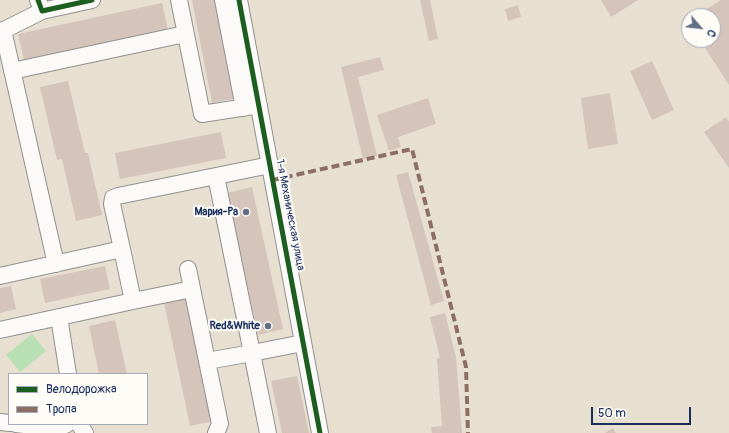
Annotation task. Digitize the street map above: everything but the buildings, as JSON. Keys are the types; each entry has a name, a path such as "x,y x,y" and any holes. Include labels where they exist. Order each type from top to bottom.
{"street":[{"path":"56,264 12,71 1,31 40,5 92,0"},
{"path":"179,0 202,114 252,106 223,0"},
{"name":"1-я Механическая улица","path":"239,0 252,106 270,165 320,433"},
{"path":"12,71 185,34"},
{"path":"133,301 112,204 113,198 270,165"},
{"path":"216,176 268,433"},
{"path":"0,276 122,249"},
{"path":"188,269 220,424 216,433"},
{"path":"0,330 192,289"},
{"path":"59,317 68,373"},
{"path":"207,361 303,343"},
{"path":"24,425 57,429 65,425"}],"green space":[{"path":"32,334 46,351 20,372 6,355"}],"marked path":[{"path":"273,180 412,149 466,367 468,433"}],"cycle path":[{"path":"38,0 42,11 92,0"},
{"path":"239,0 320,433"}],"place":[{"name":"Мария-Ра","path":"246,212"},
{"name":"Red&White","path":"268,326"}]}
